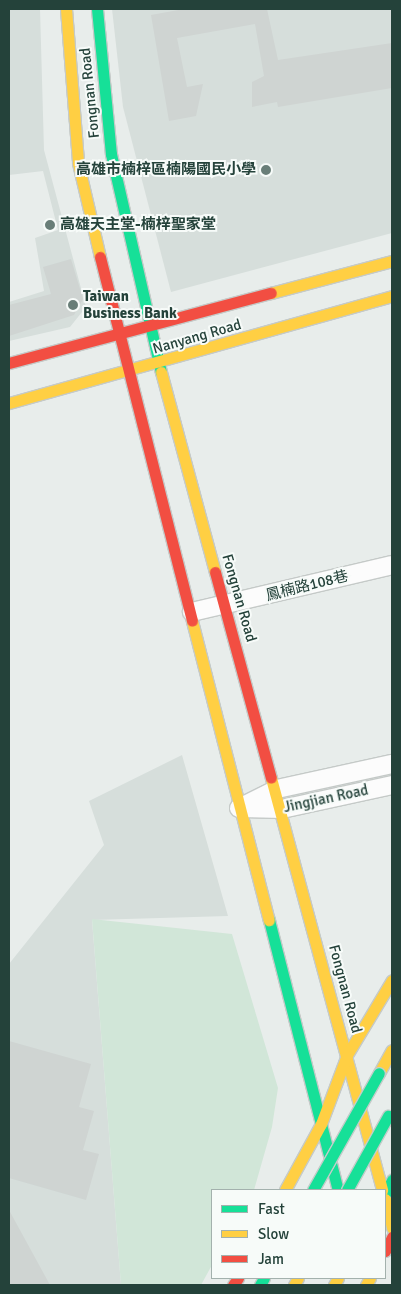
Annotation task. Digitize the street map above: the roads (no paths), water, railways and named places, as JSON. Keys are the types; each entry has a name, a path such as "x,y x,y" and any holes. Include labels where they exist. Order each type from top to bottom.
{"main road":[{"name":"Fongnan Road","path":"66,9 78,163 117,334 192,612 239,808 338,1189"},
{"name":"Fongnan Road","path":"97,9 111,154 158,364 277,789 382,1189"},
{"name":"Nanyang Road","path":"9,363 392,260"},
{"name":"Nanyang Road","path":"9,403 158,364 392,296"},
{"path":"286,1189 321,1124 347,1055 392,980"},
{"path":"314,1189 392,1050"},
{"path":"348,1189 390,1112"},
{"path":"386,1192 392,1180"},
{"path":"386,1203 392,1228"},
{"path":"386,1249 392,1237"}],"street":[{"name":"鳳楠路108巷","path":"192,612 226,606 392,565"},
{"name":"Jingjian Road","path":"239,808 277,789 392,764"},
{"name":"Jingjian Road","path":"239,808 282,809 392,785"}],"place":[{"name":"高雄市楠梓區楠陽國民小學","path":"266,170"},
{"name":"高雄天主堂-楠梓聖家堂","path":"50,225"},
{"name":"Taiwan Business Bank","path":"73,305"}]}
